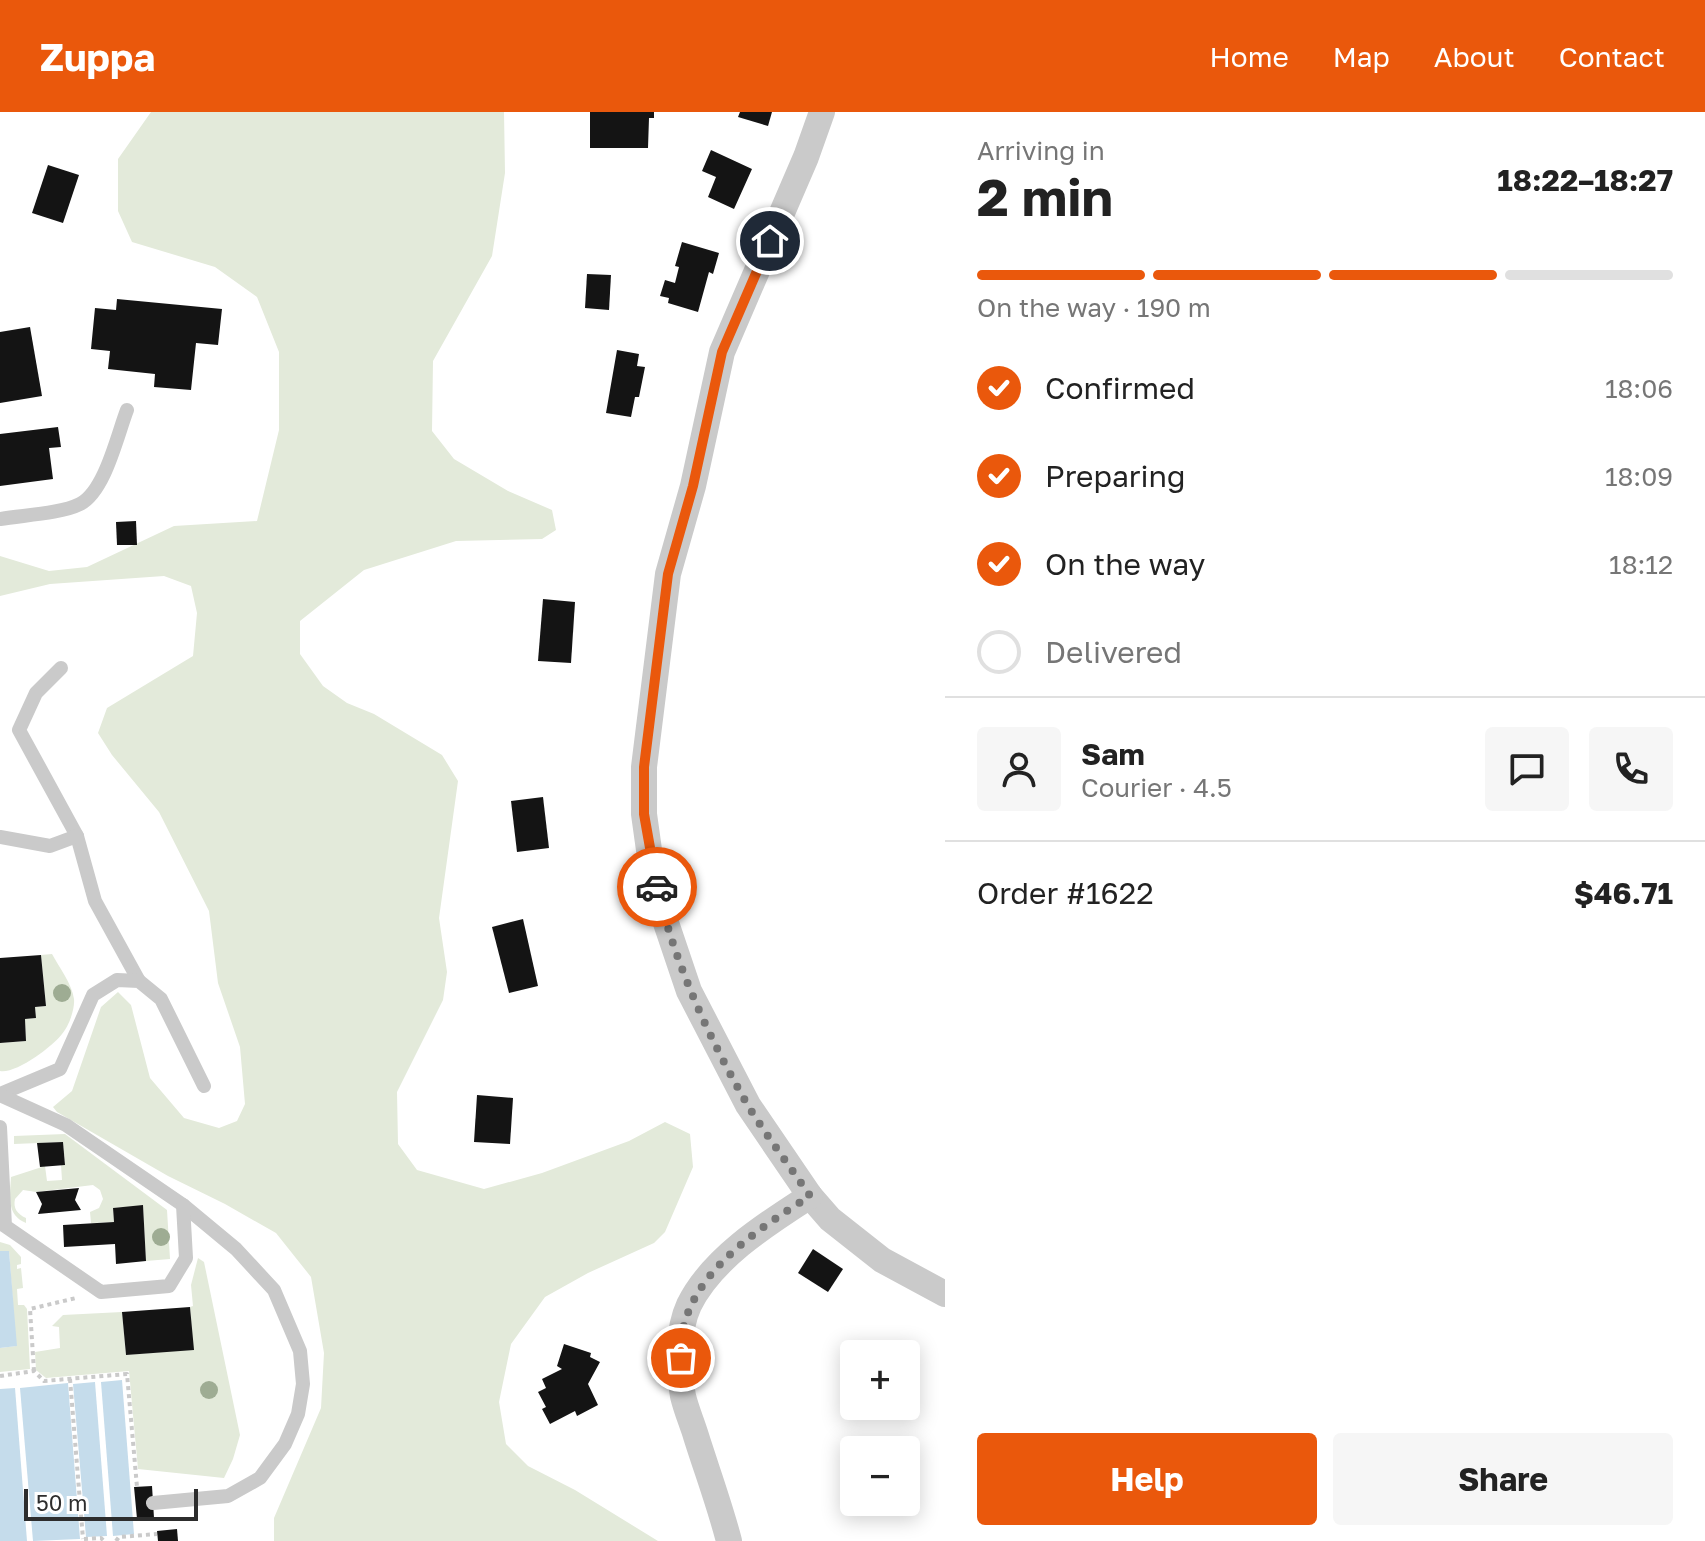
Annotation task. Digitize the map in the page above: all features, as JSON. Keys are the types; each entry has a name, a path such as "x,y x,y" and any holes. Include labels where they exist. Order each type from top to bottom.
{"street":[{"path":"822,112 806,157 722,352 693,486 668,574 644,767 644,814 664,917 689,991 748,1105 810,1196 830,1219 882,1260 945,1294"},
{"path":"729,1541 683,1396 680,1348 683,1328 689,1305 730,1255 763,1226 810,1196"}],"lane":[{"path":"0,519 73,507 84,502 100,480 127,410"},
{"path":"61,668 36,693 19,730 77,836 95,901 139,981 161,999 204,1086"},
{"path":"0,837 50,846 77,836"},
{"path":"0,1094 60,1069 93,995 117,980 139,981"},
{"path":"0,1094 66,1125 183,1205 236,1249 274,1290 300,1351 303,1384 298,1414 285,1444 260,1478 228,1496 153,1503"},
{"path":"0,1127 5,1226 101,1292 169,1286 186,1258 183,1205"}],"path":[{"path":"101,1292 30,1309 34,1371 44,1381 127,1374 137,1487"},
{"path":"0,1376 34,1371"},
{"path":"70,1379 82,1540 101,1538 104,1541"},
{"path":"116,1541 119,1537 157,1534"}],"green space":[{"path":"151,112 504,112 505,173 492,256 433,361 432,431 454,459 508,491 552,510 556,530 542,539 456,541 364,570 300,621 300,654 323,686 347,703 374,714 442,755 458,781 439,918 447,972 443,1000 397,1092 398,1144 417,1170 484,1189 542,1173 629,1141 665,1122 690,1134 693,1167 665,1232 654,1243 588,1273 545,1297 511,1344 499,1402 506,1444 528,1466 575,1490 658,1541 274,1541 274,1518 321,1408 324,1353 311,1277 276,1233 168,1176 53,1107 72,1091 101,1007 118,992 131,1005 150,1078 184,1118 219,1128 237,1121 245,1104 240,1047 218,983 209,911 159,812 98,733 107,708 193,656 197,613 191,586 164,576 50,584 0,596 0,556 49,571 87,567 174,526 257,521 279,430 279,352 257,297 215,267 132,242 118,211 118,159"},
{"path":"52,954 73,993 74,1008 69,1022 62,1034 42,1052 24,1064 0,1071 0,1043 26,1041 25,1019 36,1018 35,1007 46,1006 41,955"},
{"path":"65,1134 167,1210 170,1259 146,1261 143,1206 113,1208 114,1222 91,1223 90,1212 99,1208 103,1199 100,1190 93,1185 36,1192 23,1190 15,1199 15,1205 18,1213 26,1218 26,1223 15,1215 11,1204 11,1177 45,1166 47,1181 62,1180 61,1165 65,1164 63,1142 14,1144 14,1136"},
{"path":"0,1242 10,1245 21,1257 17,1269 21,1268 23,1288 17,1289 18,1305 24,1305 27,1309 30,1369 0,1372 0,1348 16,1346 9,1251 0,1251"},
{"path":"198,1258 204,1262 240,1435 224,1478 138,1469 129,1371 46,1378 36,1370 35,1352 60,1348 59,1327 52,1326 63,1315 122,1312 126,1355 193,1349 191,1285"}],"water":[{"path":"0,1251 9,1251 17,1346 0,1348"},
{"path":"122,1380 134,1534 113,1536 101,1382"},
{"path":"95,1382 107,1536 86,1537 73,1384"},
{"path":"68,1383 80,1539 33,1541 20,1388"},
{"path":"15,1388 27,1541 0,1541 0,1389"}],"building":[{"path":"590,112 654,112 654,118 649,118 648,148 590,148"},
{"path":"740,112 772,112 768,126 738,117"},
{"path":"711,150 752,169 734,209 708,197 716,177 702,171"},
{"path":"48,165 79,175 63,223 32,213"},
{"path":"682,242 719,253 713,274 709,272 698,312 668,303 669,298 660,296 665,280 675,283 679,267 675,266"},
{"path":"587,274 611,275 609,310 585,308"},
{"path":"117,299 222,309 218,345 196,343 191,390 154,387 155,374 108,369 110,351 91,349 95,308 116,310"},
{"path":"30,327 42,396 0,403 0,332"},
{"path":"617,350 639,354 637,366 645,367 631,417 606,413"},
{"path":"58,427 61,447 49,448 53,479 0,486 0,434"},
{"path":"136,521 137,545 117,545 116,522"},
{"path":"543,599 575,602 571,663 538,661"},
{"path":"543,797 549,848 517,852 511,801"},
{"path":"523,919 538,986 509,993 492,927"},
{"path":"41,955 46,1006 35,1007 36,1018 25,1019 26,1041 0,1043 0,958"},
{"path":"477,1095 513,1098 510,1144 474,1142"},
{"path":"63,1142 65,1165 40,1167 37,1143"},
{"path":"79,1188 75,1200 81,1210 38,1214 42,1204 36,1192"},
{"path":"143,1205 146,1261 116,1264 115,1244 64,1247 63,1225 114,1222 113,1208"},
{"path":"813,1249 843,1269 828,1292 798,1273"},
{"path":"190,1307 194,1350 126,1355 122,1312"},
{"path":"564,1344 591,1353 590,1357 600,1362 588,1384 598,1405 577,1416 575,1411 550,1424 538,1392 546,1388 542,1379 562,1369 557,1366"},
{"path":"152,1486 154,1518 137,1519 134,1487"},
{"path":"177,1529 178,1541 158,1541 157,1531"}],"way so far":[{"path":"657,887 689,991 748,1105 810,1196 763,1226 706,1281 689,1305 683,1328 681,1358"}],"route":[{"path":"657,887 644,814 644,767 668,574 693,486 722,352 770,241"}]}
